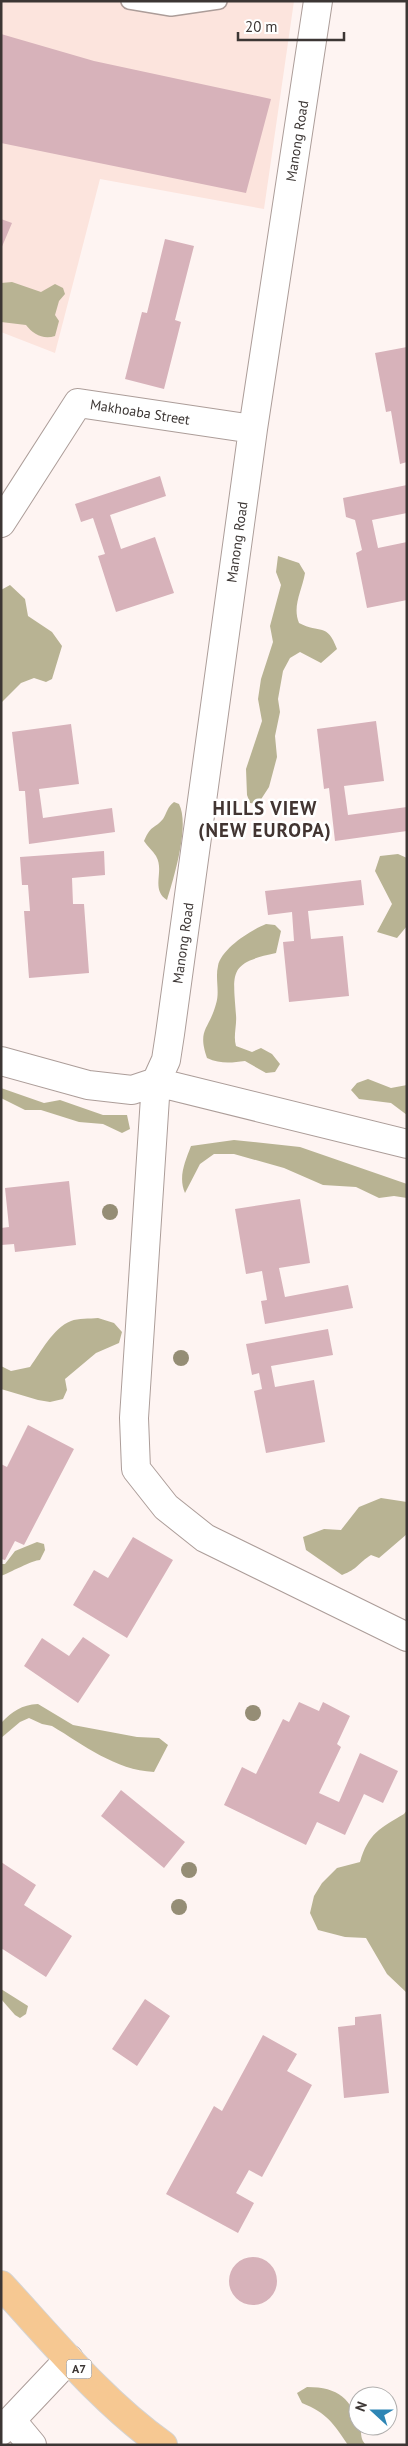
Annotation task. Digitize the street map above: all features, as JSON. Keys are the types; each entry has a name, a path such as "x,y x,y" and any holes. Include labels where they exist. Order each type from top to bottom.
{"main road":[{"name":"A7","path":"1,2285 69,2359 142,2430 163,2445"}],"street":[{"name":"Manong Road","path":"156,1082 166,1060 170,1034 253,429 318,1"},
{"name":"Makhoaba Street","path":"1,522 78,403 253,429"},
{"path":"1,1061 88,1085 132,1090 156,1082 407,1144"},
{"path":"156,1082 134,1418 136,1469 166,1507 205,1538 407,1637"},
{"path":"32,2445 6,2426 69,2359"}],"lane":[{"path":"129,1 171,8 219,1"}],"shaded area":[{"path":"1,1 294,1 264,209 100,179 55,353 1,332"},
{"path":"12,282 41,292 55,284 63,288 65,294 59,301 55,315 59,321 55,336 42,337 26,325 1,322 1,283"},
{"path":"278,556 299,563 305,573 297,604 299,623 326,632 330,635 337,649 321,663 300,652 290,658 283,671 278,699 280,712 275,736 277,757 269,787 258,804 250,803 247,795 246,769 262,721 258,699 261,679 273,642 270,626 281,585 276,572"},
{"path":"10,585 25,599 28,616 52,632 62,646 52,679 46,682 34,678 21,683 1,703 1,590"},
{"path":"174,802 179,804 183,825 180,851 167,900 159,891 159,868 155,854 144,841 151,829 163,819 168,808"},
{"path":"398,854 407,858 407,926 397,938 377,932 392,904 375,871 380,856"},
{"path":"266,924 275,925 281,931 276,953 249,961 241,966 237,972 234,989 236,1046 252,1052 261,1048 272,1054 280,1064 275,1072 266,1073 245,1061 226,1062 207,1058 203,1041 205,1030 217,999 217,971 220,960 238,941"},
{"path":"368,1079 391,1088 407,1085 407,1115 391,1103 359,1099 351,1090 357,1083"},
{"path":"1,1088 44,1103 60,1100 103,1115 127,1115 130,1129 122,1133 103,1124 79,1122 41,1110 25,1110 1,1098"},
{"path":"234,1140 300,1147 407,1184 407,1198 394,1196 379,1198 356,1187 323,1185 284,1168 234,1154 214,1154 200,1164 185,1193 182,1175 191,1146"},
{"path":"98,1318 114,1323 122,1332 119,1343 96,1353 65,1379 67,1390 63,1399 50,1402 1,1389 1,1366 11,1371 30,1367 48,1341 65,1324 77,1319"},
{"path":"381,1498 407,1502 407,1534 379,1558 371,1555 342,1575 306,1550 303,1537 324,1529 341,1530 359,1507"},
{"path":"37,1542 44,1544 45,1550 40,1560 1,1576 1,1564 5,1564 15,1551"},
{"path":"38,1704 73,1725 137,1737 159,1738 168,1745 154,1772 126,1767 113,1762 52,1726 29,1718 20,1722 1,1738 1,1723 5,1719 22,1707"},
{"path":"407,1810 407,1993 387,1974 366,1938 345,1937 318,1930 310,1913 314,1896 322,1883 337,1868 360,1862 371,1838"},
{"path":"1,1989 28,2006 26,2014 20,2018 15,2015 1,1999"},
{"path":"307,2387 328,2389 342,2396 348,2402 348,2436 362,2436 366,2445 348,2445 329,2420 318,2411 302,2403 297,2393"}],"building":[{"path":"1,34 94,61 271,99 246,193 1,143"},
{"path":"1,219 12,223 1,249"},
{"path":"165,239 194,246 175,320 181,322 164,389 125,379 142,312 147,313"},
{"path":"407,347 407,462 400,464 391,411 386,412 375,353"},
{"path":"160,476 166,496 110,515 121,549 155,537 174,593 116,612 98,556 105,554 93,518 81,522 75,504"},
{"path":"407,485 407,513 372,520 378,548 407,542 407,600 367,608 356,553 362,550 355,520 346,517 343,498"},
{"path":"376,721 384,781 344,786 348,815 407,807 407,831 335,841 329,788 324,789 317,729"},
{"path":"71,724 79,784 39,789 43,818 112,808 115,832 29,844 25,791 19,791 12,732"},
{"path":"104,851 105,875 72,878 73,904 84,904 89,973 29,978 24,911 30,911 28,885 22,885 20,857"},
{"path":"361,880 364,905 308,911 311,939 343,936 349,996 289,1002 283,942 294,941 292,912 268,915 265,891"},
{"path":"69,1181 76,1245 15,1252 14,1244 1,1245 1,1228 9,1227 5,1188"},
{"path":"300,1199 310,1263 279,1268 285,1297 348,1285 353,1308 265,1324 261,1301 267,1300 262,1271 246,1274 235,1209"},
{"path":"328,1329 333,1355 271,1366 275,1387 314,1380 325,1442 266,1453 254,1391 262,1389 259,1373 252,1375 246,1344"},
{"path":"28,1425 74,1449 24,1545 15,1541 5,1560 1,1559 1,1464 7,1467"},
{"path":"133,1537 173,1560 127,1638 73,1605 94,1570 108,1578"},
{"path":"83,1637 110,1655 78,1703 24,1666 42,1638 69,1656"},
{"path":"299,1702 319,1711 323,1702 350,1716 337,1744 341,1747 319,1793 339,1802 360,1753 398,1771 383,1803 364,1794 345,1835 317,1822 306,1845 224,1805 242,1767 256,1774 283,1719 289,1722"},
{"path":"121,1790 185,1842 164,1868 101,1816"},
{"path":"1,1862 36,1885 24,1905 72,1936 46,1977 1,1948"},
{"path":"145,1999 170,2016 137,2066 112,2049"},
{"path":"381,2014 389,2093 344,2098 338,2027 355,2025 355,2017"},
{"path":"263,2035 297,2054 287,2071 312,2085 262,2177 249,2170 236,2193 254,2203 238,2233 166,2194 214,2106 222,2111"},
{"path":"253,2257 262,2259 270,2264 275,2272 277,2281 275,2290 270,2298 262,2303 253,2305 244,2303 236,2298 231,2290 229,2281 231,2272 236,2264 244,2259"}],"district":[{"name":"HILLS VIEW (NEW EUROPA)","path":"265,819"}]}
